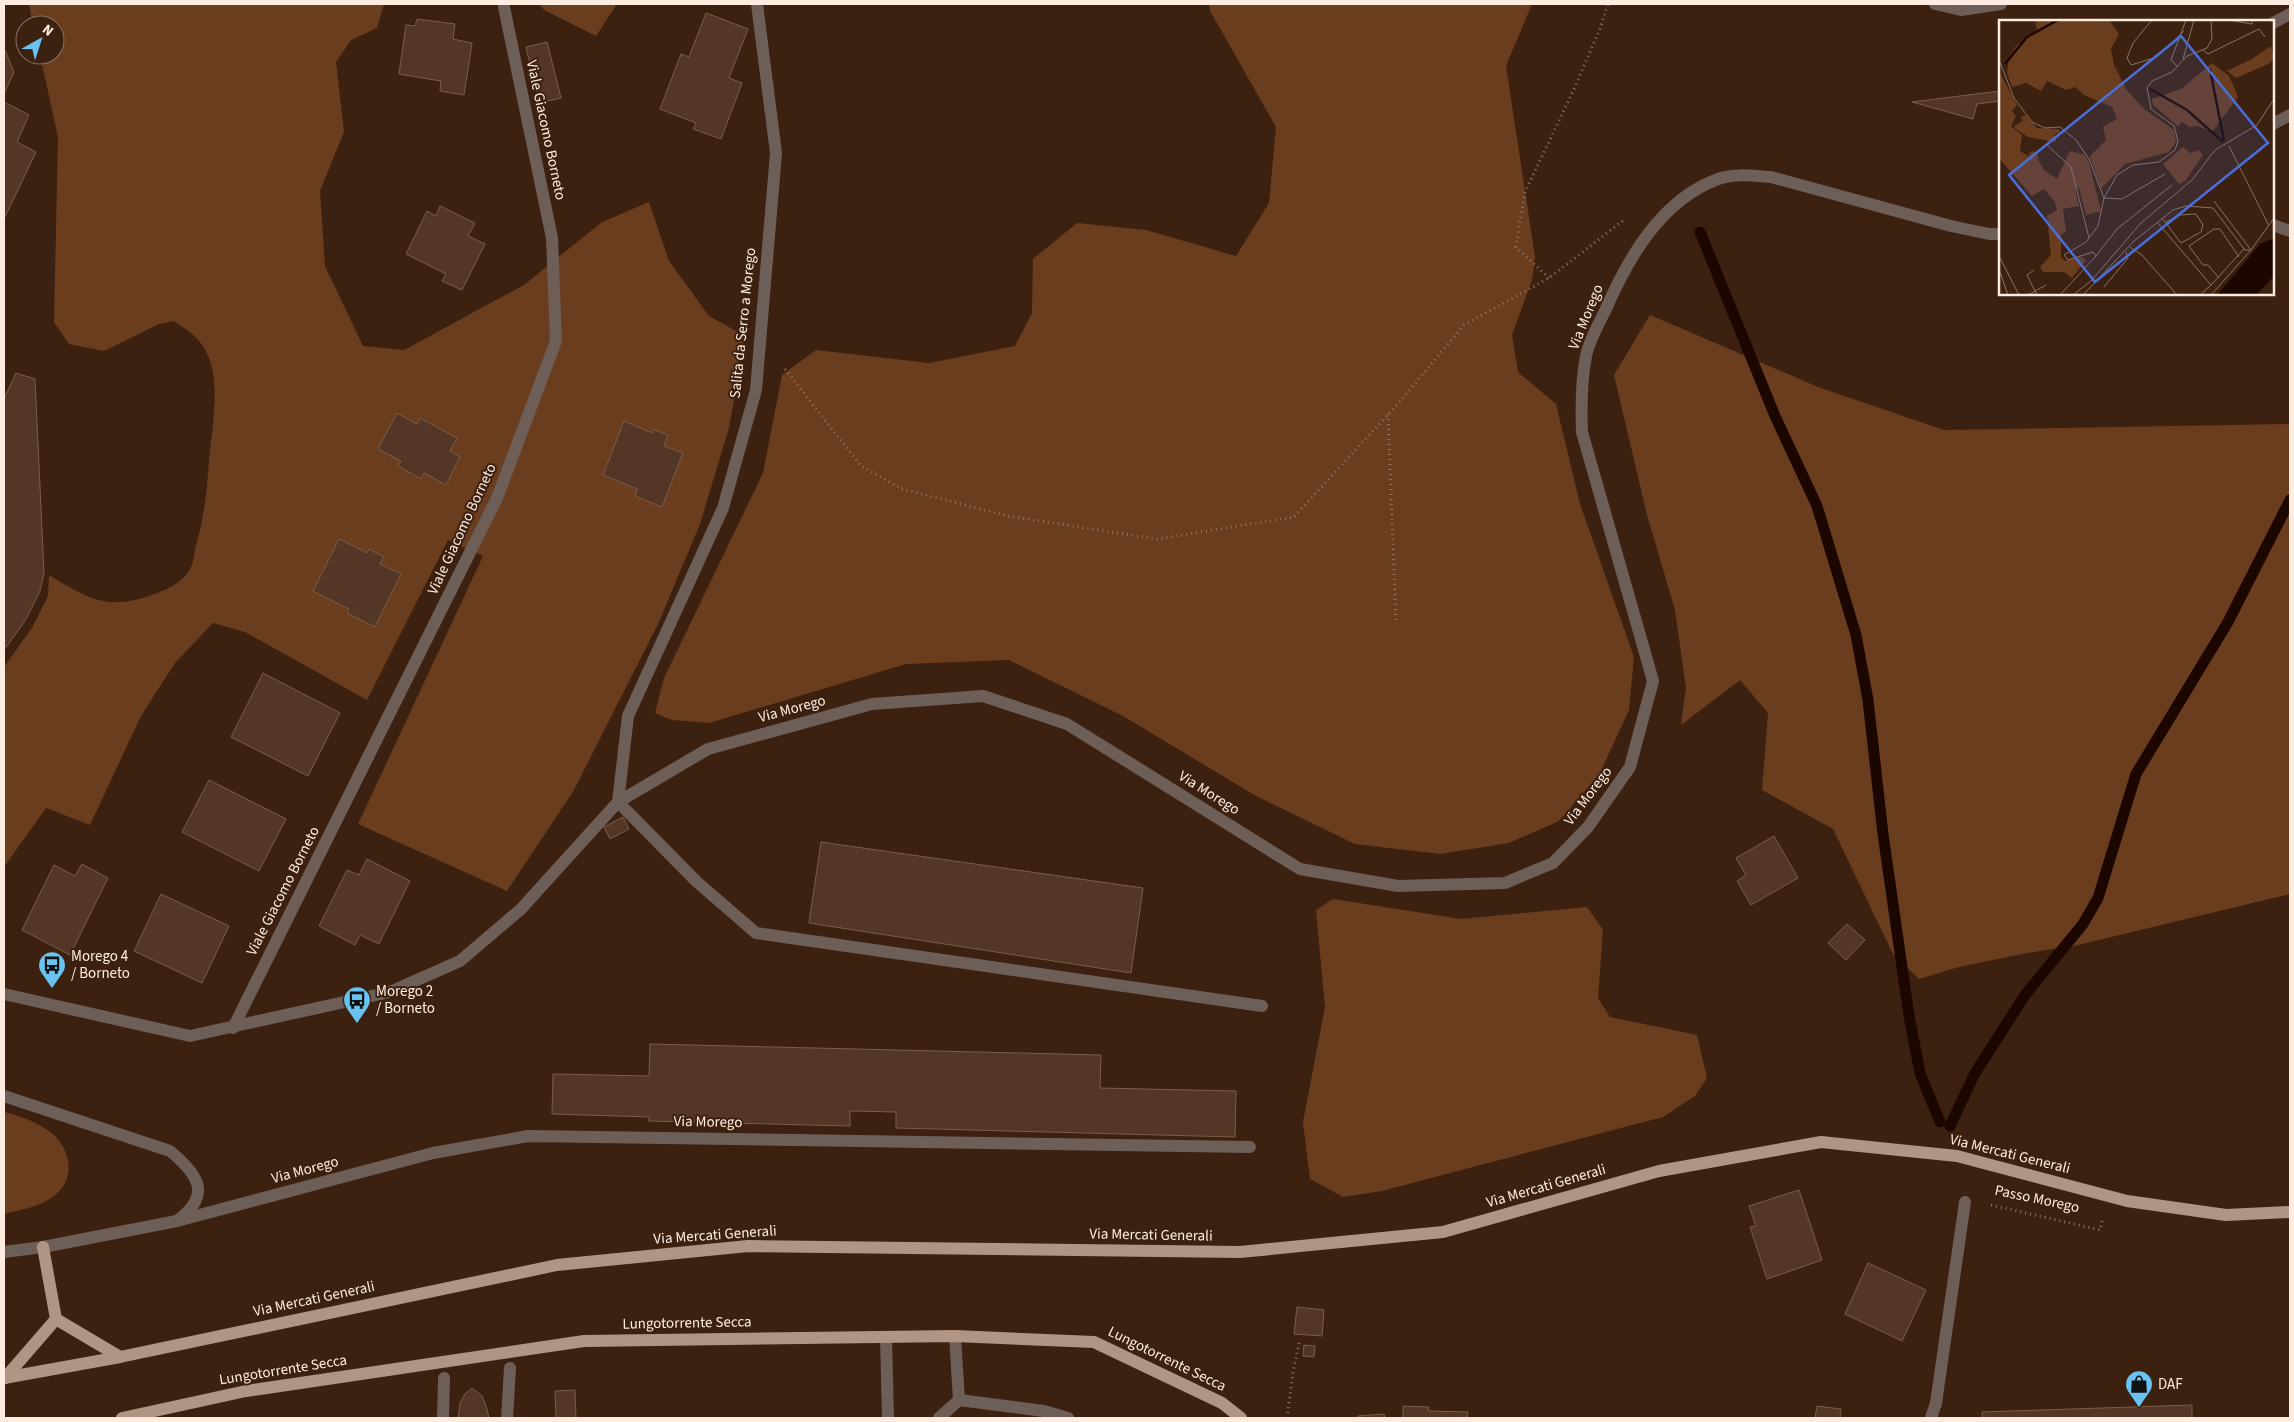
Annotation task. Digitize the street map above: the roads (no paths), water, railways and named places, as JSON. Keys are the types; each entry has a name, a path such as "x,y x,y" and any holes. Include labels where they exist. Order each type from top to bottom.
{"main road":[{"name":"Via Mercati Generali","path":"5,1378 120,1357 557,1264 748,1246 1240,1252 1444,1232 1659,1171 1821,1142 1957,1156 2127,1201 2226,1215 2290,1212"},
{"path":"43,1247 56,1320 120,1357"},
{"path":"5,1378 56,1320"},
{"name":"Lungotorrente Secca","path":"122,1418 246,1391 584,1341 955,1336 1094,1342 1222,1403 1241,1418"}],"street":[{"name":"Salita da Serro a Morego","path":"618,802 628,716 723,508 756,390 776,153 757,4"},
{"path":"1935,4 1961,10 2001,4"},
{"name":"Viale Giacomo Borneto","path":"233,1028 497,498 556,341 552,238 504,7"},
{"path":"2274,22 2290,14"},
{"path":"2274,123 2290,115"},
{"name":"Via Morego","path":"4,994 190,1036 390,992 460,961 521,909 618,802 708,749 872,704 983,696 1067,724 1300,869 1398,886 1506,883 1553,863 1588,827 1630,767 1653,682 1582,432 1581,391 1587,354 1600,322 1631,258 1653,228 1680,199 1700,187 1720,178 1743,175 1771,177 1951,226 1989,234 1999,234"},
{"path":"2274,225 2290,231"},
{"path":"618,802 697,882 756,933 1262,1006"},
{"path":"4,1096 170,1151 184,1162 193,1174 198,1186 196,1200 191,1210 176,1221"},
{"name":"Via Morego","path":"4,1252 43,1247 176,1221 433,1153 528,1136 1250,1147"},
{"path":"1931,1418 1936,1404 1965,1202"},
{"path":"955,1336 959,1400"},
{"path":"886,1337 888,1418"},
{"path":"507,1418 510,1368"},
{"path":"443,1418 444,1378"},
{"path":"940,1418 959,1400"},
{"path":"959,1400 1044,1411 1068,1418"}],"waterway":[{"path":"1700,232 1775,416 1817,506 1856,635 1868,700 1883,834 1909,1016 1920,1073 1940,1122"},
{"path":"1950,1126 1975,1073 2025,995 2083,924 2098,898 2136,774 2228,622 2290,500"}],"place":[{"name":"Morego 4 / Borneto","path":"52,989"},
{"name":"Morego 2 / Borneto","path":"357,1024"},
{"name":"DAF","path":"2139,1408"}]}
